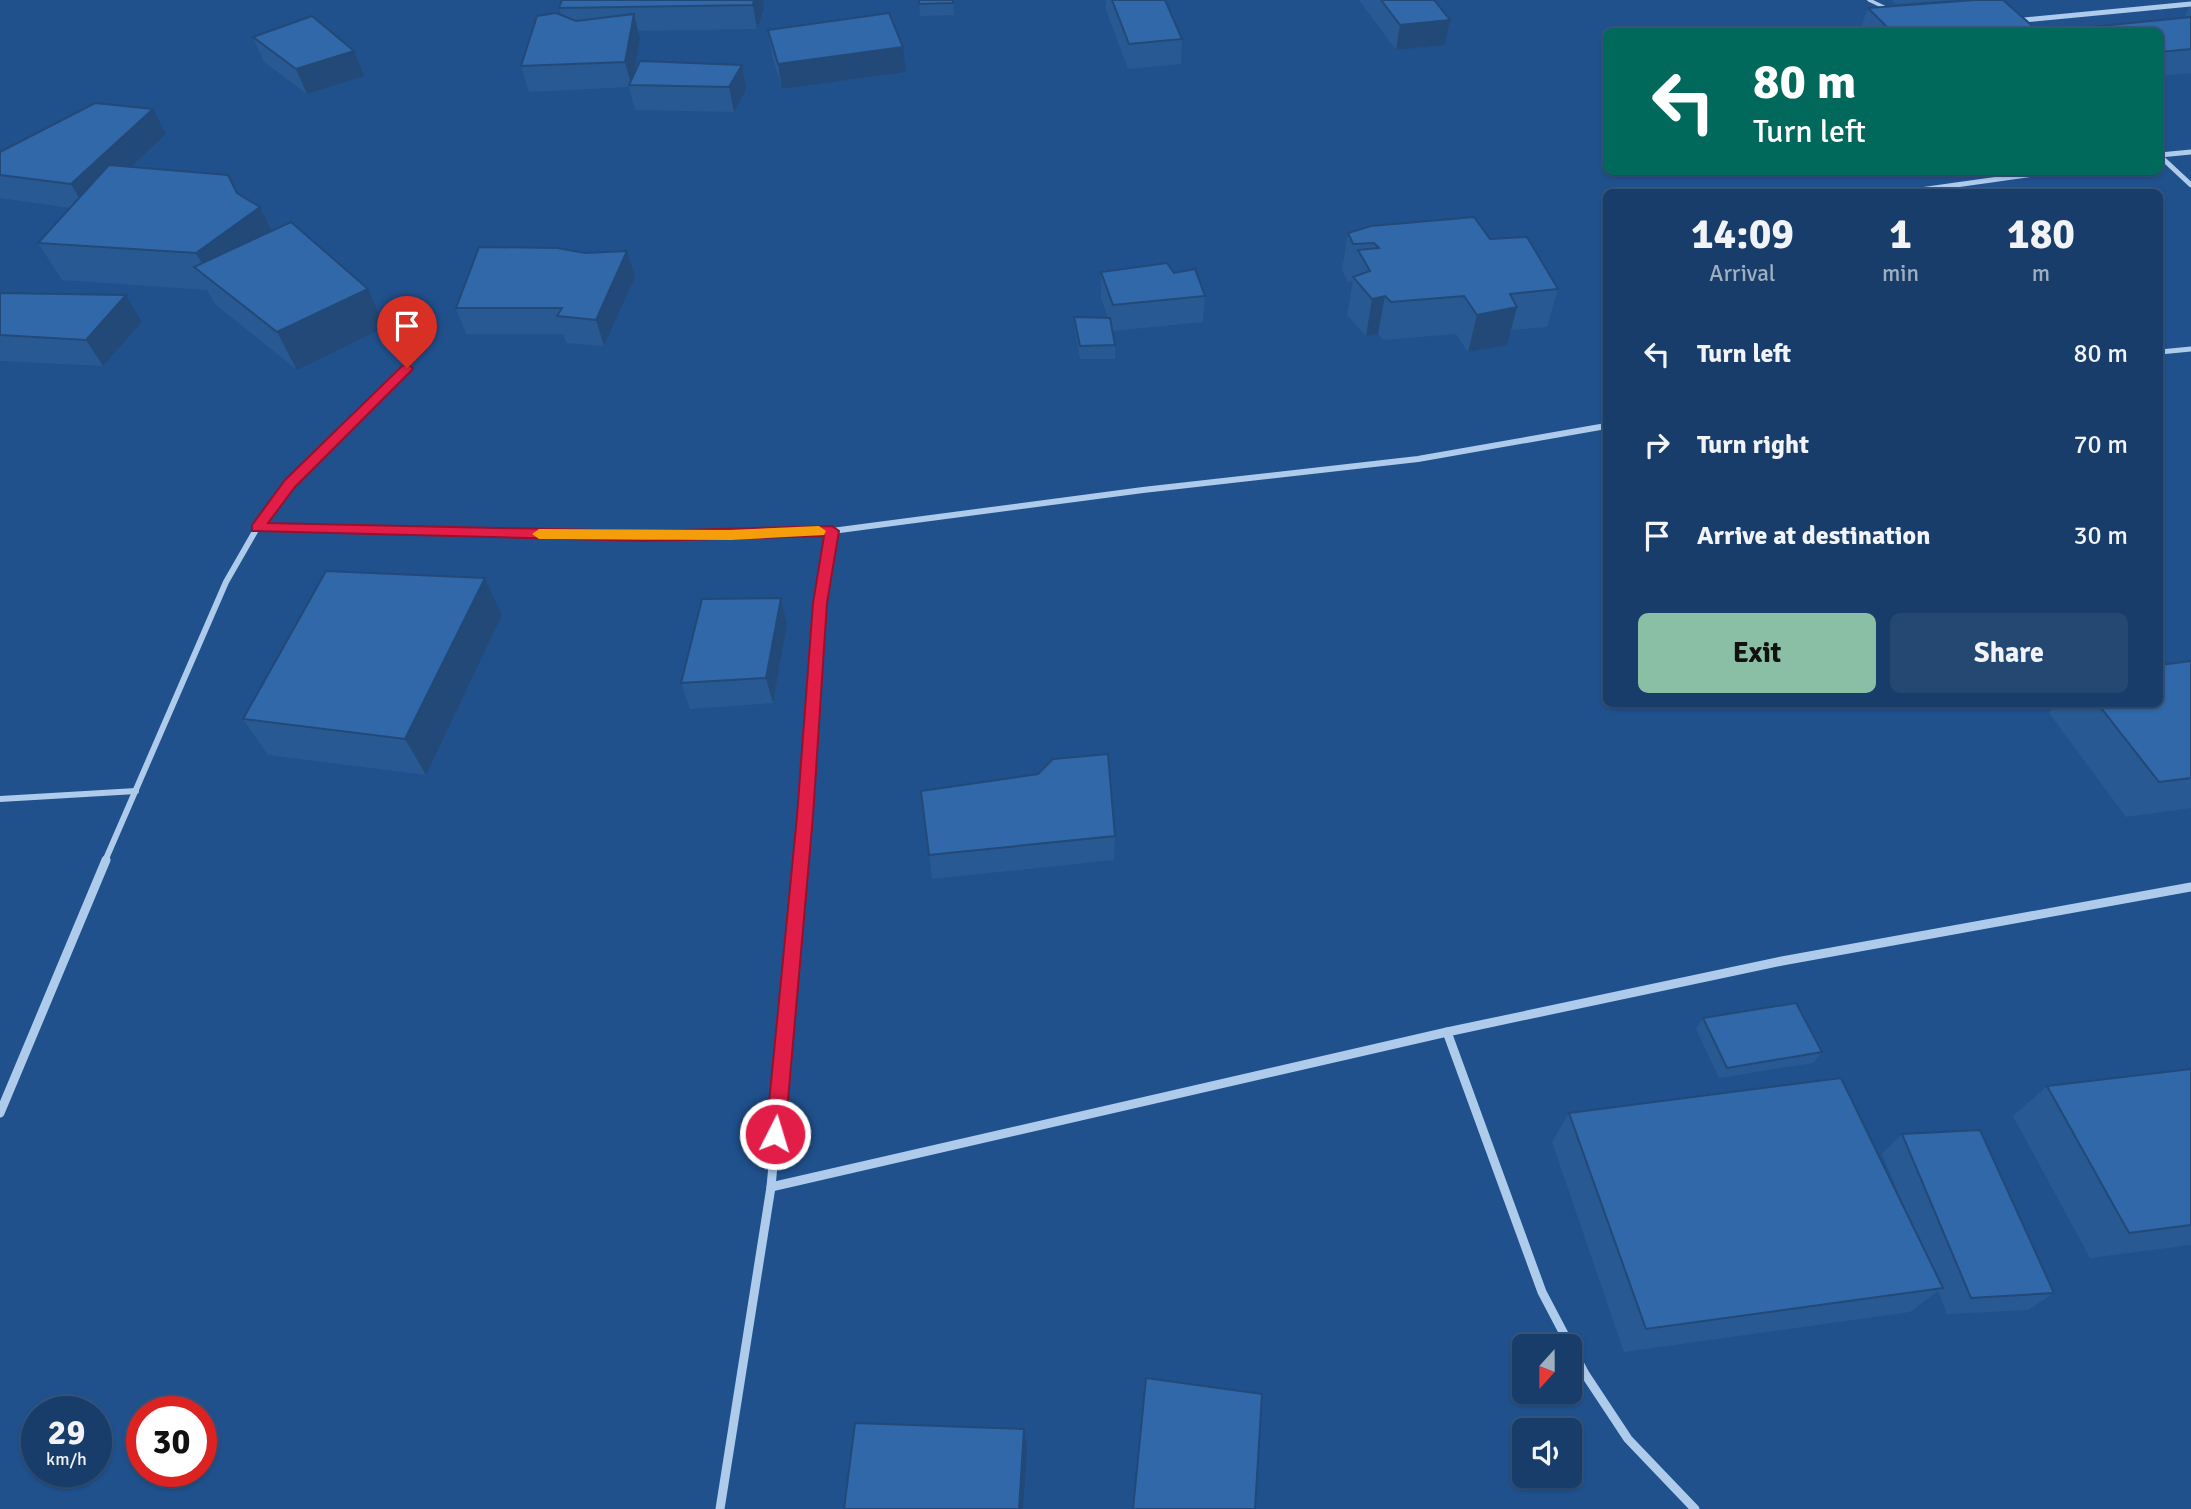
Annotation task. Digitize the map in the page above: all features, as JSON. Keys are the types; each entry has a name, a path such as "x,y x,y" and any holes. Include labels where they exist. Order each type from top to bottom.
{"street":[{"path":"2014,21 2191,4"},
{"path":"2014,21 2022,28"},
{"path":"2163,156 2191,152"},
{"path":"2163,159 2191,185"},
{"path":"1927,189 2028,175"},
{"path":"2163,352 2191,349"},
{"path":"0,1113 226,582 257,528 290,484 407,368"},
{"path":"257,528 645,536 832,531 1117,493 1418,459 1603,427"},
{"path":"720,1509 771,1187 805,816 820,603 832,531"},
{"path":"0,799 136,792"},
{"path":"771,1187 1447,1032 1782,961 2191,887"},
{"path":"1447,1032 1542,1292 1585,1374 1628,1439 1695,1509"}],"lane":[{"path":"1869,0 1892,10"},
{"path":"2002,20 2014,21"}],"building":[{"path":"562,0 754,0 753,5 559,8"},
{"path":"919,0 953,0 953,3 919,4"},
{"path":"1112,0 1165,0 1182,39 1129,44"},
{"path":"1381,0 1434,0 1450,20 1400,25"},
{"path":"2003,0 2035,28 1888,28 1868,8"},
{"path":"556,13 576,21 634,14 625,62 521,66 537,16"},
{"path":"889,13 903,47 778,64 768,30"},
{"path":"312,16 354,51 296,69 253,37"},
{"path":"2191,17 2191,49 2163,52 2163,28 2080,28"},
{"path":"640,61 742,65 729,87 629,85"},
{"path":"95,103 153,109 71,184 0,175 0,152"},
{"path":"109,165 228,175 237,193 260,207 196,253 38,243"},
{"path":"1474,217 1490,239 1527,237 1558,289 1510,294 1517,307 1477,315 1464,296 1391,302 1385,296 1372,299 1353,277 1370,271 1358,250 1379,248 1374,243 1353,244 1348,233 1371,226"},
{"path":"291,222 368,289 277,332 194,267"},
{"path":"479,247 557,248 585,253 627,251 596,320 557,316 562,308 456,308"},
{"path":"1167,263 1174,273 1195,269 1205,296 1113,305 1101,272"},
{"path":"0,293 126,295 86,340 0,335"},
{"path":"1074,317 1110,318 1115,345 1080,346"},
{"path":"326,571 485,578 405,739 243,719"},
{"path":"781,598 766,678 681,683 702,599"},
{"path":"2191,661 2191,778 2159,782 2100,707 2163,707 2163,665"},
{"path":"1108,754 1115,836 929,855 921,791 1038,774 1053,759"},
{"path":"1796,1003 1822,1052 1727,1068 1703,1018"},
{"path":"2191,1069 2191,1225 2129,1233 2047,1086"},
{"path":"1841,1078 1943,1288 1646,1329 1569,1113"},
{"path":"1980,1130 2054,1293 1971,1298 1902,1134"},
{"path":"1146,1378 1262,1394 1255,1509 1133,1509"},
{"path":"855,1423 1024,1429 1019,1509 844,1509"}],"slow traffic":[{"path":"539,534 645,536 819,531"}],"route":[{"path":"407,368 290,484 257,528 645,536 832,531 820,603 805,816 775,1134"}]}
